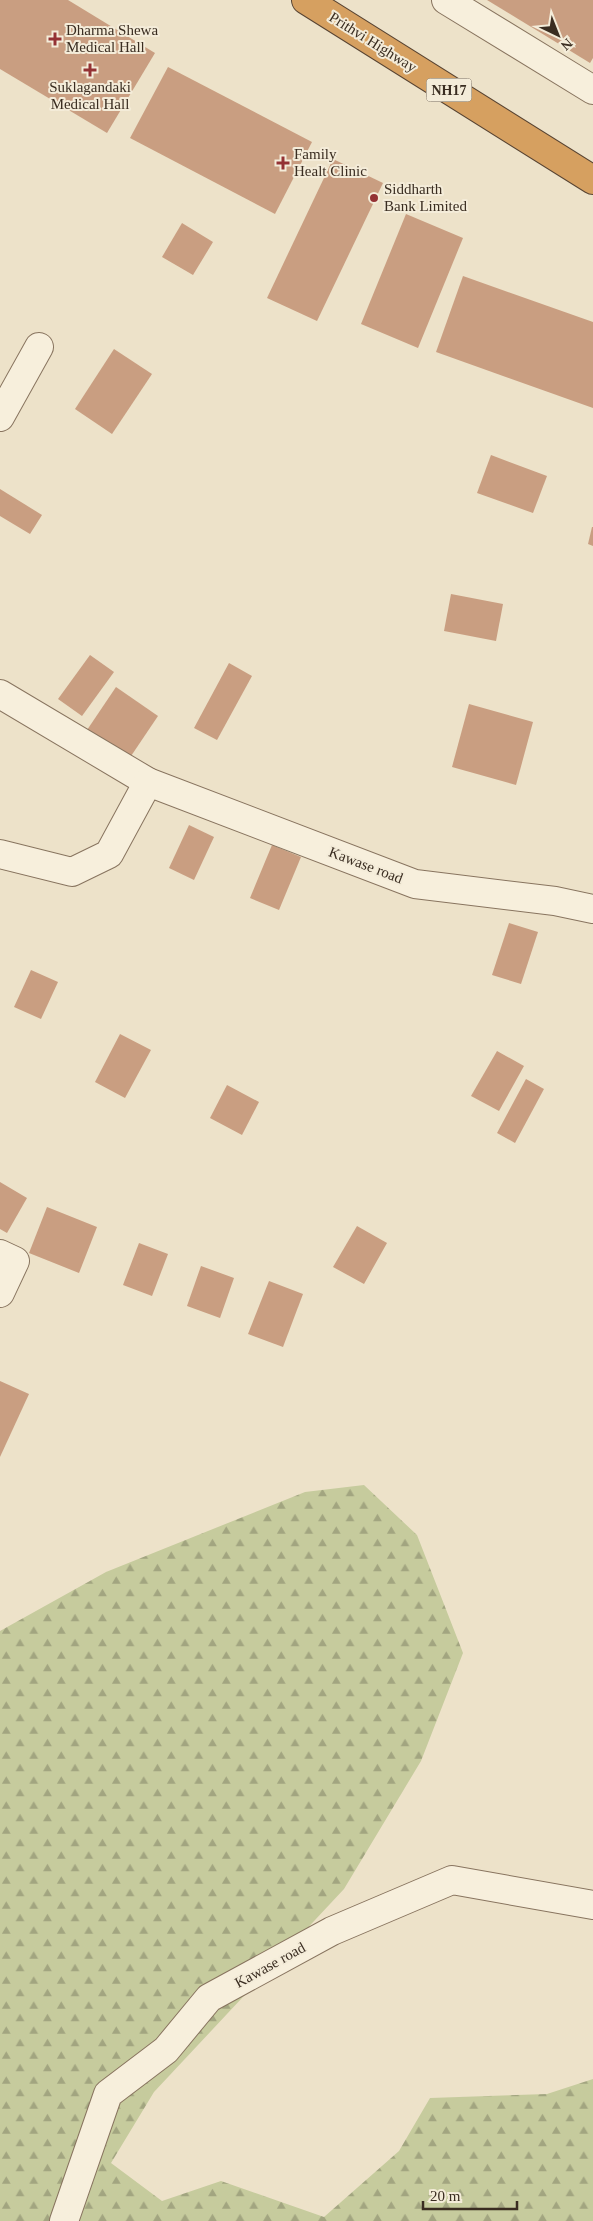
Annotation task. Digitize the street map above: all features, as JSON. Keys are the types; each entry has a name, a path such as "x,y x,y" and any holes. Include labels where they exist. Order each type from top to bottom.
{"highway":[{"name":"Prithvi Highway","path":"306,0 593,180"}],"street":[{"path":"446,0 593,90"},
{"path":"0,417 39,347"},
{"name":"Kawase road","path":"0,694 148,782 415,884 555,900 593,909"},
{"path":"0,854 72,872 109,854 148,782"},
{"path":"0,1254 15,1261 0,1293"},
{"name":"Kawase road","path":"64,2221 108,2094 166,2050 209,1998 332,1931 452,1880 593,1905"}],"green space":[{"path":"364,1485 417,1535 463,1653 421,1761 344,1889 154,2092 111,2163 162,2201 221,2181 324,2217 399,2151 430,2098 547,2094 593,2079 593,2221 0,2221 0,1631 106,1572 305,1492"}],"building":[{"path":"0,0 68,0 155,53 107,133 0,69"},
{"path":"487,0 593,0 593,58 590,63"},
{"path":"168,67 312,142 275,214 130,138"},
{"path":"333,159 383,183 317,321 267,298"},
{"path":"406,214 463,238 418,348 361,324"},
{"path":"182,223 213,242 193,275 162,257"},
{"path":"463,276 593,322 593,408 436,352"},
{"path":"114,349 152,374 112,434 75,409"},
{"path":"491,455 547,476 533,513 477,493"},
{"path":"0,489 42,515 30,534 0,516"},
{"path":"593,527 593,546 588,544"},
{"path":"451,594 503,604 496,641 444,631"},
{"path":"90,655 114,672 82,716 58,699"},
{"path":"229,663 252,676 217,740 194,728"},
{"path":"116,687 158,716 127,762 85,733"},
{"path":"469,704 533,722 516,785 452,767"},
{"path":"189,825 214,837 194,880 169,868"},
{"path":"272,845 301,857 279,910 250,898"},
{"path":"509,923 538,932 521,984 492,975"},
{"path":"31,970 58,982 41,1019 14,1007"},
{"path":"120,1034 151,1050 125,1098 95,1082"},
{"path":"497,1051 524,1066 499,1111 471,1096"},
{"path":"526,1079 544,1089 515,1143 497,1133"},
{"path":"227,1085 259,1102 242,1135 210,1118"},
{"path":"0,1182 27,1198 7,1233 0,1229"},
{"path":"47,1207 97,1227 79,1273 29,1253"},
{"path":"357,1226 387,1243 364,1284 333,1267"},
{"path":"139,1243 168,1254 152,1296 123,1285"},
{"path":"201,1266 234,1278 220,1318 187,1306"},
{"path":"269,1281 303,1294 283,1347 248,1334"},
{"path":"0,1381 29,1394 0,1457"}],"place":[{"name":"Dharma Shewa Medical Hall","path":"55,39"},
{"name":"Suklagandaki Medical Hall","path":"90,70"},
{"name":"Family Healt Clinic","path":"283,163"},
{"name":"Siddharth Bank Limited","path":"374,198"}]}
